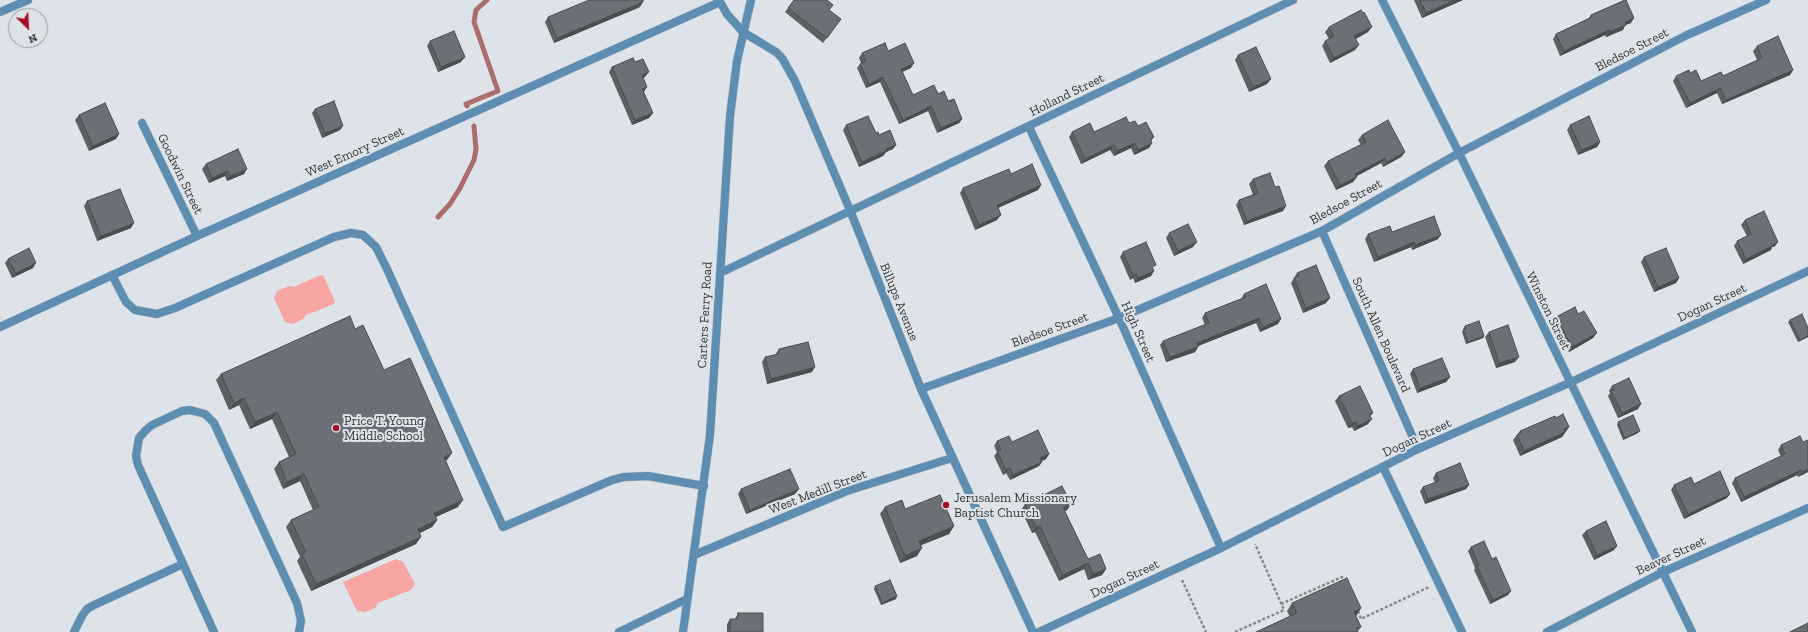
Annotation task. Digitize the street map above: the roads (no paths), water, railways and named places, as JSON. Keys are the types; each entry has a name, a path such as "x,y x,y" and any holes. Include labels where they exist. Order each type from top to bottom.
{"street":[{"path":"0,12 28,0"},
{"name":"Carters Ferry Road","path":"683,632 710,435 733,86 743,32 751,0"},
{"name":"Holland Street","path":"720,273 1293,0"},
{"name":"Winston Street","path":"1382,0 1459,153 1569,383 1692,632"},
{"name":"Bledsoe Street","path":"921,389 1119,318 1322,230 1459,153 1685,36 1766,0"},
{"name":"Billups Avenue","path":"720,1 727,14 743,32 776,52 788,67 795,81 850,210 921,389 1033,632"},
{"name":"West Emory Street","path":"0,327 197,236 720,1"},
{"name":"Goodwin Street","path":"142,123 197,236"},
{"name":"High Street","path":"1029,127 1119,318 1221,548"},
{"name":"South Allen Boulevard","path":"1322,230 1418,449"},
{"path":"112,275 126,302 135,310 157,314 175,308 334,237 351,232 363,235 376,247 387,269 503,527 612,480 624,477 648,476 704,486"},
{"name":"Dogan Street","path":"1039,632 1221,548 1418,449 1569,383 1808,271"},
{"path":"214,632 138,465 136,456 139,438 145,431 152,425 182,411 190,410 205,414 214,423 297,603 301,621 299,632"},
{"name":"West Medill Street","path":"694,555 847,491 952,458"},
{"path":"1383,467 1462,632"},
{"name":"Beaver Street","path":"1547,632 1663,572 1808,508"},
{"path":"74,632 82,616 87,609 94,604 183,564"},
{"path":"619,632 687,599"}],"waterway":[{"path":"467,106 466,104 498,91 474,22 476,10 487,0"},
{"path":"438,217 450,204 474,160 476,149 474,126"}],"place":[{"name":"Price T. Young Middle School","path":"336,428"},
{"name":"Jerusalem Missionary Baptist Church","path":"946,505"}]}
